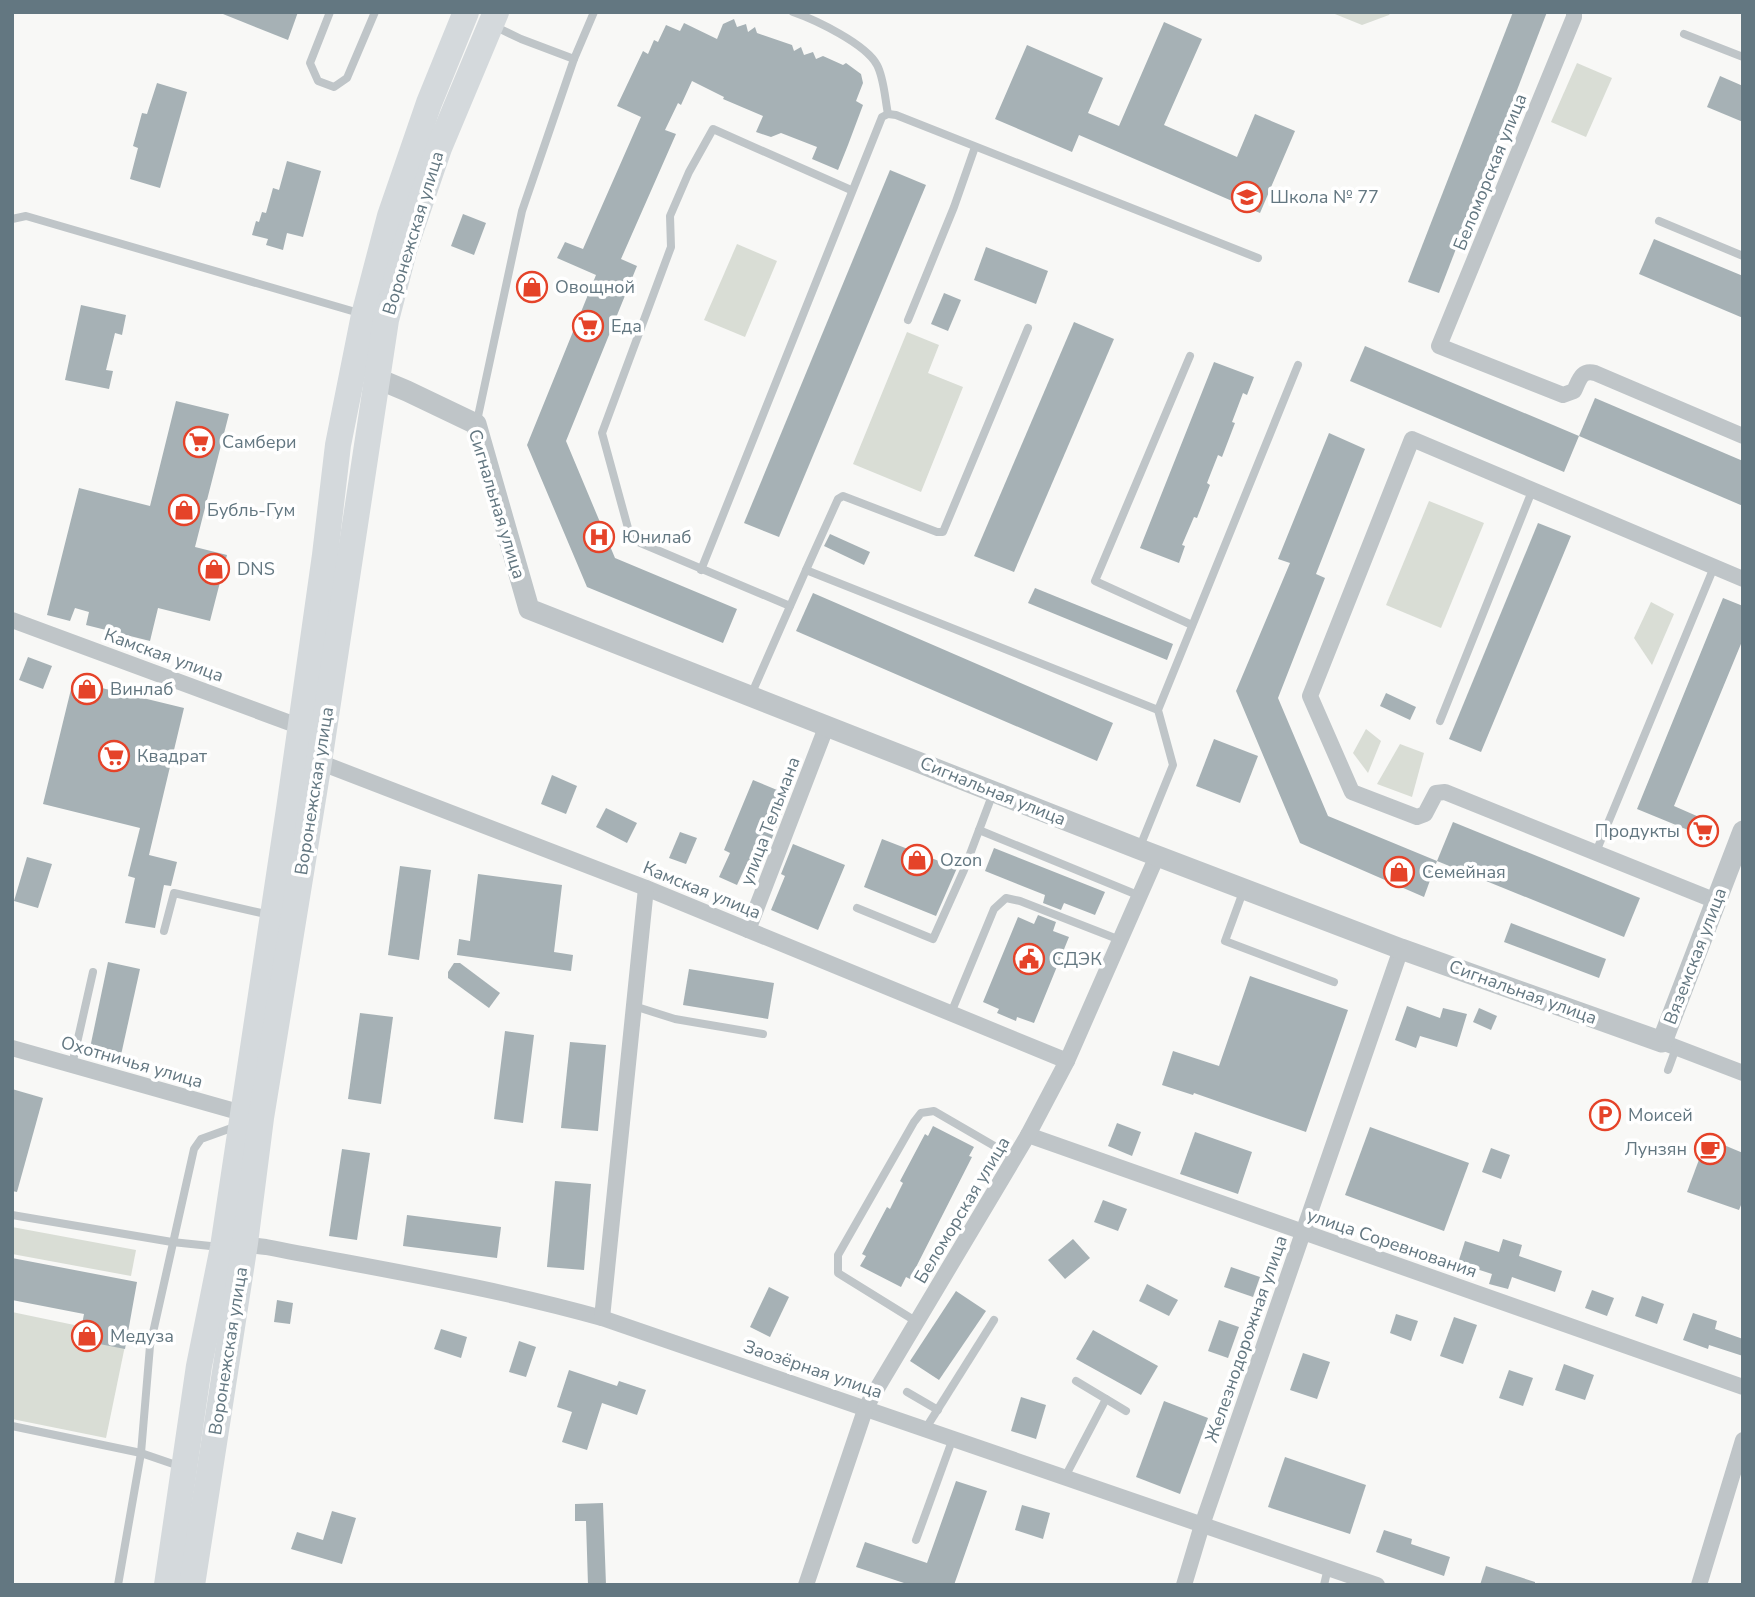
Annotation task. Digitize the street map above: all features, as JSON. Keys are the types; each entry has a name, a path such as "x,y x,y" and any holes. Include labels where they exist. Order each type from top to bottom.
{"main road":[{"name":"Воронежская улица","path":"167,1585 197,1471 234,1245 261,1118 319,762 376,378 375,317 380,252 406,166 466,12"},
{"name":"Воронежская улица","path":"234,1245 241,1119 301,727 338,445 375,317 405,247 439,148 494,19"},
{"name":"Воронежская улица","path":"192,1585 197,1471"}],"street":[{"name":"Беломорская улица","path":"1574,12 1439,346 1563,395 1574,391 1583,374 1595,373 1743,436"},
{"name":"Сигнальная улица","path":"376,378 476,424 529,610 1244,889 1743,1073"},
{"path":"1716,901 1445,792 1436,793 1425,814 1417,817 1352,792 1310,696 1412,439 1743,579"},
{"name":"Камская улица","path":"12,620 301,727"},
{"name":"улица Тельмана","path":"748,930 827,725"},
{"name":"Камская улица","path":"319,762 646,888 1067,1061"},
{"name":"Вяземская улица","path":"1669,1045 1716,901 1743,831"},
{"name":"Беломорская улица","path":"806,1585 866,1407 1016,1158 1067,1061 1140,895 1148,852"},
{"path":"602,1318 646,888"},
{"name":"Железнодорожная улица","path":"1184,1585 1202,1525 1401,948"},
{"name":"Охотничья улица","path":"12,1048 241,1119"},
{"name":"улица Соревнования","path":"1028,1135 1743,1387"},
{"name":"Заозёрная улица","path":"234,1245 499,1292 602,1318 1377,1585"},
{"path":"1699,1585 1743,1440"}],"lane":[{"path":"330,12 310,63 318,81 334,87 347,78 374,12"},
{"path":"476,424 522,211 574,59 594,12"},
{"path":"793,12 842,36 869,55 878,66 888,114"},
{"path":"494,19 521,39 574,59"},
{"path":"1684,34 1743,57"},
{"path":"701,570 878,122 888,114 1258,258"},
{"path":"790,606 631,539 602,433 671,247 670,216 689,172 713,129 851,190"},
{"path":"908,320 975,148"},
{"path":"12,219 26,216 329,306 375,317"},
{"path":"1659,220 1743,256"},
{"path":"751,696 840,497 943,532 1028,328"},
{"path":"1190,356 1095,581 1192,625"},
{"path":"1148,852 1173,765 1158,709 1298,365"},
{"path":"1440,721 1532,491"},
{"path":"1596,852 1714,567"},
{"path":"806,570 1158,709"},
{"path":"857,908 933,939 994,790"},
{"path":"979,830 1140,895"},
{"path":"1244,889 1225,941 1334,982"},
{"path":"164,931 174,893 273,916"},
{"path":"951,1013 994,909 1006,898 1120,940"},
{"path":"72,1065 93,972"},
{"path":"634,1006 675,1019 763,1034"},
{"path":"1668,1070 1669,1045"},
{"path":"917,1322 838,1273 838,1255 914,1122 921,1113 934,1111 1016,1158"},
{"path":"118,1585 141,1453 150,1346 197,1143 241,1119"},
{"path":"12,1215 172,1242 234,1245"},
{"path":"926,1429 994,1320"},
{"path":"1076,1381 1126,1410"},
{"path":"907,1392 938,1410"},
{"path":"1065,1477 1107,1399"},
{"path":"12,1426 141,1453 197,1471"},
{"path":"916,1540 953,1438"},
{"path":"1324,1585 1328,1568"}],"shaded area":[{"path":"1330,12 1391,12 1362,25"},
{"path":"1577,63 1612,78 1586,137 1551,122"},
{"path":"737,244 777,261 745,337 704,320"},
{"path":"907,332 939,345 928,373 963,387 921,492 853,464"},
{"path":"1429,501 1484,523 1441,628 1386,605"},
{"path":"1651,602 1674,614 1652,665 1634,638"},
{"path":"1366,729 1381,741 1368,773 1353,753"},
{"path":"1400,744 1424,753 1412,797 1377,784"},
{"path":"12,1227 136,1250 131,1276 12,1254"},
{"path":"12,1312 127,1336 106,1438 12,1419"}],"building":[{"path":"218,12 298,12 288,40"},
{"path":"1513,12 1547,12 1439,293 1408,282"},
{"path":"734,19 737,27 746,24 748,32 755,27 757,33 792,45 794,51 801,47 804,55 813,52 816,59 823,56 843,65 846,63 861,74 863,83 856,101 863,105 848,145 838,170 812,159 817,147 781,133 771,137 756,132 763,116 723,99 724,97 692,81 665,130 676,134 621,259 637,266 566,441 615,558 737,609 723,643 587,587 527,445 596,275 557,258 565,242 583,249 641,117 617,106 643,51 648,54 654,40 658,42 666,25 680,31 684,23 717,39 723,24"},
{"path":"1164,22 1202,39 1164,125 1237,157 1255,114 1295,131 1260,213 1079,135 1072,152 995,119 1027,45 1103,78 1088,113 1119,126"},
{"path":"1720,76 1743,86 1743,122 1707,107"},
{"path":"157,83 187,92 160,188 130,179 138,148 133,146 142,113 147,114"},
{"path":"287,161 321,171 303,237 287,233 283,250 266,245 268,239 252,235 256,221 259,222 262,212 266,213 273,188 279,190"},
{"path":"890,170 926,185 779,537 744,523"},
{"path":"463,214 486,223 474,255 451,246"},
{"path":"1654,239 1743,276 1743,318 1639,274"},
{"path":"986,247 1048,271 1036,304 974,280"},
{"path":"944,293 961,300 948,331 931,324"},
{"path":"81,305 126,315 122,335 115,333 106,370 113,371 109,389 65,380"},
{"path":"1074,322 1114,339 1014,572 974,556"},
{"path":"1365,346 1579,436 1564,472 1350,381"},
{"path":"1214,362 1254,377 1247,395 1243,393 1222,457 1218,455 1197,518 1194,517 1182,545 1185,546 1179,563 1140,548"},
{"path":"1595,398 1743,461 1743,506 1579,436"},
{"path":"176,401 229,414 195,547 227,555 210,621 158,608 150,641 86,625 89,612 75,608 70,621 47,615 79,488 150,506"},
{"path":"1329,433 1365,449 1316,574 1325,578 1278,698 1328,816 1437,861 1424,897 1300,843 1236,691 1290,563 1278,559"},
{"path":"1538,523 1571,536 1481,752 1449,739"},
{"path":"830,534 870,552 864,565 824,546"},
{"path":"1035,588 1173,644 1167,660 1028,603"},
{"path":"813,593 1113,723 1097,761 796,631"},
{"path":"1723,598 1743,606 1743,639 1674,806 1715,824 1706,845 1690,838 1693,832 1637,809"},
{"path":"28,657 52,666 43,689 19,680"},
{"name":"Квадрат","path":"73,681 184,708 149,855 177,862 171,886 164,885 155,928 125,923 135,878 128,876 140,828 43,804"},
{"path":"1386,693 1416,707 1410,720 1380,706"},
{"path":"1214,739 1258,756 1240,803 1196,786"},
{"path":"552,775 577,786 566,814 541,804"},
{"path":"753,780 789,795 761,866 748,861 737,885 719,877 730,853 724,850"},
{"path":"606,808 637,823 627,843 596,827"},
{"path":"1453,822 1640,898 1624,937 1437,861"},
{"path":"680,832 697,838 686,864 669,858"},
{"path":"882,839 957,868 936,916 864,887"},
{"path":"793,844 845,865 818,930 771,910 785,876 781,874"},
{"path":"994,848 1105,892 1095,915 1064,903 1061,910 1043,903 1045,895 985,871"},
{"path":"27,857 52,864 38,908 14,901"},
{"path":"400,866 431,870 419,960 388,955"},
{"path":"478,874 562,885 554,952 573,955 571,971 457,955 459,939 470,941"},
{"path":"1038,915 1056,922 1053,931 1069,937 1034,1023 1017,1017 1016,1021 997,1013 999,1009 983,1002 1018,917 1034,924"},
{"path":"1511,923 1606,959 1599,978 1504,942"},
{"path":"108,962 140,969 121,1055 90,1048"},
{"path":"454,963 460,963 500,993 489,1008 448,978 448,972"},
{"path":"689,969 774,983 768,1019 683,1005"},
{"path":"1250,976 1348,1010 1306,1132 1194,1093 1193,1095 1162,1085 1173,1051 1219,1066"},
{"path":"1407,1006 1440,1018 1443,1008 1467,1014 1457,1047 1420,1036 1416,1048 1395,1040"},
{"path":"1479,1008 1497,1016 1491,1030 1473,1022"},
{"path":"360,1013 393,1017 381,1104 348,1099"},
{"path":"505,1031 534,1035 523,1123 494,1119"},
{"path":"570,1042 606,1045 598,1131 561,1128"},
{"path":"12,1089 43,1098 17,1192 12,1191"},
{"path":"1117,1123 1141,1132 1132,1156 1108,1146"},
{"path":"933,1126 974,1147 969,1156 972,1157 910,1279 906,1277 901,1287 860,1266 866,1256 862,1254 887,1207 890,1209 903,1183 900,1181 925,1134 928,1136"},
{"path":"1370,1127 1469,1163 1444,1231 1345,1195"},
{"path":"1195,1132 1252,1152 1238,1194 1180,1174"},
{"path":"1707,1138 1743,1153 1743,1200 1739,1210 1687,1192"},
{"path":"1491,1148 1510,1155 1501,1179 1482,1172"},
{"path":"342,1149 370,1153 357,1240 329,1236"},
{"path":"555,1181 591,1184 584,1270 547,1267"},
{"path":"1103,1200 1127,1209 1118,1231 1094,1222"},
{"path":"407,1215 501,1227 497,1258 403,1246"},
{"path":"1073,1239 1090,1258 1065,1279 1048,1260"},
{"path":"1503,1239 1522,1245 1519,1256 1562,1271 1555,1292 1512,1277 1508,1289 1489,1284 1492,1274 1458,1263 1465,1241 1499,1252"},
{"path":"12,1258 137,1282 125,1349 79,1340 84,1314 12,1300"},
{"path":"1231,1267 1260,1277 1253,1297 1224,1287"},
{"path":"1147,1284 1178,1300 1169,1316 1139,1301"},
{"path":"769,1287 789,1297 770,1337 750,1327"},
{"path":"1592,1290 1614,1298 1607,1316 1585,1308"},
{"path":"956,1291 986,1311 939,1380 910,1361"},
{"path":"1642,1296 1664,1304 1657,1324 1635,1316"},
{"path":"277,1300 293,1303 290,1324 274,1322"},
{"path":"1693,1313 1717,1321 1715,1329 1743,1339 1743,1356 1709,1345 1708,1349 1683,1340"},
{"path":"1396,1314 1418,1321 1411,1341 1390,1333"},
{"path":"1454,1317 1477,1325 1463,1364 1440,1356"},
{"path":"1219,1320 1239,1327 1228,1358 1208,1351"},
{"path":"441,1329 467,1337 461,1358 434,1349"},
{"path":"1093,1330 1158,1366 1141,1395 1076,1359"},
{"path":"519,1341 536,1347 526,1377 509,1372"},
{"path":"1303,1353 1330,1362 1317,1399 1290,1390"},
{"path":"1564,1364 1594,1375 1585,1400 1555,1390"},
{"path":"569,1370 617,1386 619,1381 646,1390 637,1415 602,1403 587,1450 562,1442 572,1412 557,1407"},
{"path":"1509,1370 1533,1378 1523,1406 1499,1398"},
{"path":"1021,1397 1046,1405 1036,1439 1011,1431"},
{"path":"1164,1401 1208,1418 1180,1494 1136,1477"},
{"path":"1285,1457 1366,1485 1350,1534 1268,1507"},
{"path":"956,1481 987,1491 954,1585 910,1585 856,1567 865,1542 927,1563"},
{"path":"603,1503 606,1585 588,1585 586,1521 575,1521 575,1504"},
{"path":"1022,1505 1050,1513 1043,1539 1015,1530"},
{"path":"332,1511 356,1518 342,1564 291,1549 297,1532 323,1540"},
{"path":"1384,1530 1412,1539 1411,1544 1450,1557 1444,1576 1376,1552"},
{"path":"1486,1566 1535,1582 1535,1585 1480,1585"}],"place":[{"name":"Школа № 77","path":"1247,197"},
{"name":"Овощной","path":"532,287"},
{"name":"Еда","path":"588,326"},
{"name":"Самбери","path":"199,442"},
{"name":"Бубль-Гум","path":"184,510"},
{"name":"Юнилаб","path":"599,537"},
{"name":"DNS","path":"214,569"},
{"name":"Винлаб","path":"87,689"},
{"name":"Квадрат","path":"114,756"},
{"name":"Продукты","path":"1703,831"},
{"name":"Ozon","path":"917,860"},
{"name":"Семейная","path":"1399,872"},
{"name":"СДЭК","path":"1029,959"},
{"name":"Моисей","path":"1605,1115"},
{"name":"Лунзян","path":"1710,1149"},
{"name":"Медуза","path":"87,1336"}]}
